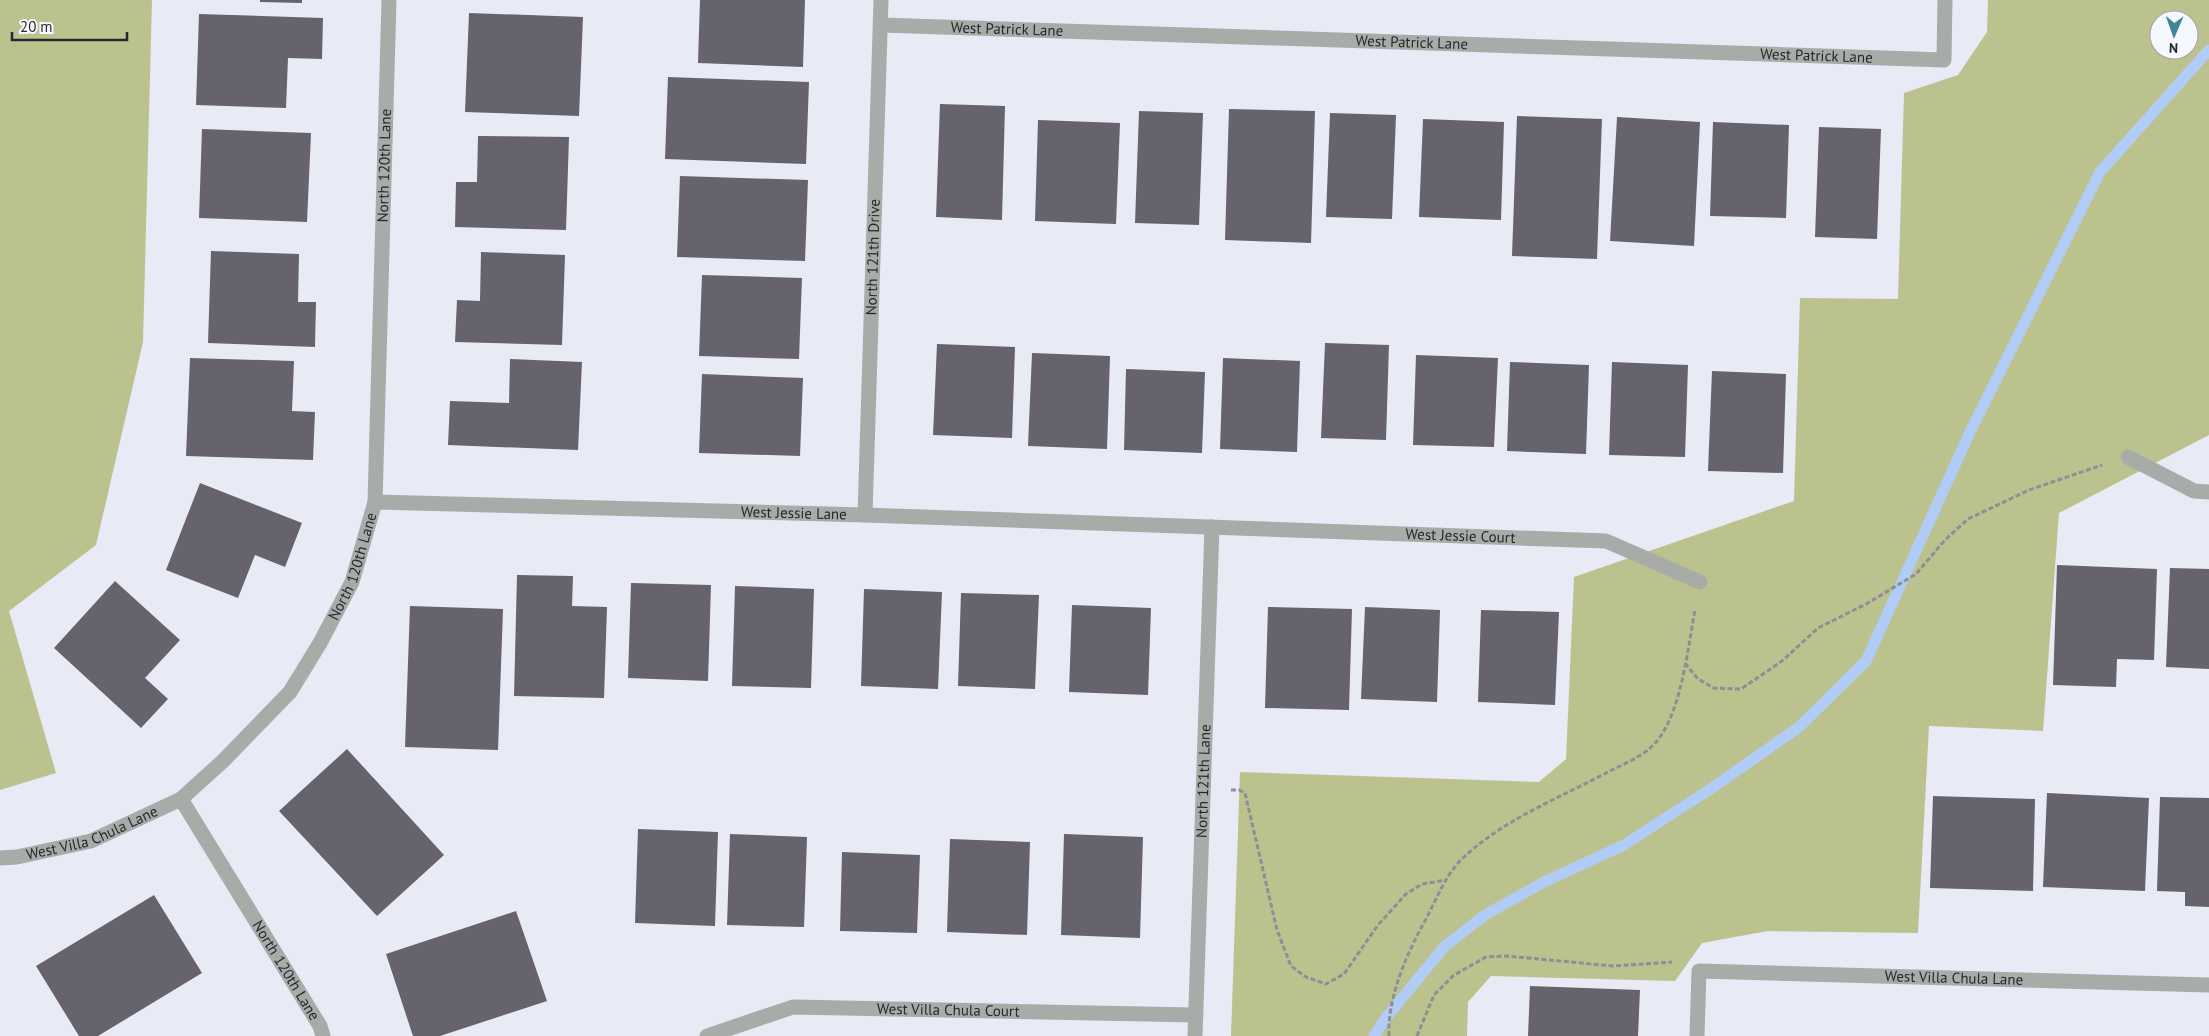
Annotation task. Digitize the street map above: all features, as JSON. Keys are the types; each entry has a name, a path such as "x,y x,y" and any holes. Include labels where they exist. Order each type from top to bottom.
{"street":[{"name":"North 120th Lane","path":"323,1036 320,1026 286,967 180,799 223,761 290,692 320,643 352,582 375,502 389,0"},
{"name":"North 121th Drive","path":"865,515 881,0"},
{"name":"West Patrick Lane","path":"881,25 1944,60 1946,0"},
{"path":"2128,457 2194,491 2209,492"},
{"name":"West Jessie Lane","path":"375,502 865,515 1212,527"},
{"name":"West Jessie Court","path":"1212,527 1606,541 1700,582"},
{"name":"North 121th Lane","path":"1195,1036 1212,527"},
{"name":"West Villa Chula Lane","path":"0,858 17,857 91,841 180,799"},
{"path":"1697,1036 1699,972"},
{"name":"West Villa Chula Lane","path":"1699,972 2209,985"},
{"name":"West Villa Chula Court","path":"707,1036 793,1008 1196,1014"}],"path":[{"path":"1685,662 1698,679 1714,688 1741,689 1782,661 1818,628 1868,603 1916,574 1945,540 1968,520 2036,488 2128,457"},
{"path":"1389,1036 1395,994 1406,956 1446,880 1461,860 1498,831 1540,806 1641,755 1660,737 1671,715 1683,679 1700,582"},
{"path":"1202,790 1239,790 1245,793 1276,930 1291,966 1306,977 1326,984 1344,974 1353,964 1378,924 1406,894 1422,884 1446,880"},
{"path":"1416,1036 1434,995 1454,975 1486,957 1507,956 1613,966 1671,962 1699,972"}],"green space":[{"path":"0,0 152,0 143,342 96,545 9,611 56,773 0,790"},
{"path":"1988,0 2209,0 2209,435 2059,513 2043,731 1929,726 1918,933 1768,931 1702,943 1675,981 1491,976 1468,1002 1467,1036 1231,1036 1240,772 1539,782 1566,759 1574,577 1794,501 1800,298 1898,299 1904,93 1958,75 1987,32"}],"building":[{"path":"260,0 302,0 302,3 260,2"},
{"path":"700,0 805,0 803,67 698,63"},
{"path":"469,13 583,17 579,116 465,112"},
{"path":"199,14 323,18 322,59 288,58 286,108 196,105"},
{"path":"668,77 809,82 806,164 665,159"},
{"path":"940,104 1005,106 1002,220 936,217"},
{"path":"1229,109 1315,111 1311,243 1225,240"},
{"path":"1139,111 1203,113 1199,225 1135,223"},
{"path":"1330,113 1396,115 1392,219 1326,217"},
{"path":"1517,116 1602,119 1597,259 1512,256"},
{"path":"1617,117 1700,122 1694,246 1610,241"},
{"path":"1423,119 1504,122 1501,220 1419,217"},
{"path":"1038,120 1120,123 1116,224 1035,221"},
{"path":"1713,122 1789,125 1786,218 1710,216"},
{"path":"1819,127 1881,129 1877,239 1815,237"},
{"path":"202,129 311,133 307,222 199,218"},
{"path":"478,136 569,137 566,230 455,227 456,182 477,182"},
{"path":"680,176 808,180 805,261 677,257"},
{"path":"211,251 299,254 298,302 316,302 315,347 208,343"},
{"path":"481,252 565,255 562,345 455,342 457,300 480,301"},
{"path":"702,275 802,278 799,359 699,356"},
{"path":"1325,343 1389,345 1386,440 1321,438"},
{"path":"937,344 1015,347 1012,438 933,435"},
{"path":"1032,353 1110,356 1107,449 1028,446"},
{"path":"1416,355 1498,358 1494,447 1413,445"},
{"path":"190,358 294,361 292,411 315,412 313,460 186,456"},
{"path":"1223,358 1300,361 1297,452 1220,449"},
{"path":"510,359 582,362 578,450 448,445 450,401 509,403"},
{"path":"1510,362 1589,365 1586,454 1507,451"},
{"path":"1612,362 1688,365 1685,457 1609,455"},
{"path":"1126,369 1205,372 1202,453 1124,450"},
{"path":"1712,371 1786,374 1783,473 1708,471"},
{"path":"702,374 803,378 800,456 699,453"},
{"path":"200,483 302,523 285,567 255,555 238,598 166,570"},
{"path":"2057,565 2157,569 2154,660 2117,659 2116,687 2053,685"},
{"path":"2170,568 2209,569 2209,669 2166,667"},
{"path":"517,575 573,576 572,606 607,607 604,698 514,696"},
{"path":"115,581 180,640 145,678 168,699 141,728 54,648"},
{"path":"631,583 711,585 708,681 628,678"},
{"path":"735,586 814,589 811,688 732,686"},
{"path":"864,589 942,592 938,689 861,686"},
{"path":"961,593 1039,595 1035,689 958,686"},
{"path":"1072,605 1151,608 1148,695 1069,692"},
{"path":"410,606 503,609 498,750 405,747"},
{"path":"1268,607 1352,609 1349,710 1265,708"},
{"path":"1365,607 1440,610 1437,702 1361,699"},
{"path":"1481,610 1559,612 1555,705 1478,702"},
{"path":"347,749 444,855 377,916 279,811"},
{"path":"2047,793 2149,798 2145,891 2043,887"},
{"path":"1933,796 2035,799 2033,891 1930,888"},
{"path":"2160,797 2209,798 2209,907 2185,906 2185,892 2157,891"},
{"path":"638,829 718,832 715,926 635,923"},
{"path":"730,834 807,837 804,927 727,925"},
{"path":"1064,834 1143,837 1140,938 1061,935"},
{"path":"950,839 1030,842 1027,935 947,932"},
{"path":"842,852 920,855 917,933 840,931"},
{"path":"154,895 202,973 98,1036 79,1036 36,966"},
{"path":"516,911 547,1001 440,1036 413,1036 386,954"},
{"path":"1530,986 1640,990 1638,1036 1528,1036"}],"waterway":[{"path":"1374,1036 1385,1019 1444,947 1485,915 1544,882 1624,845 1715,786 1799,727 1866,661 1970,432 2100,172 2209,50"}]}
